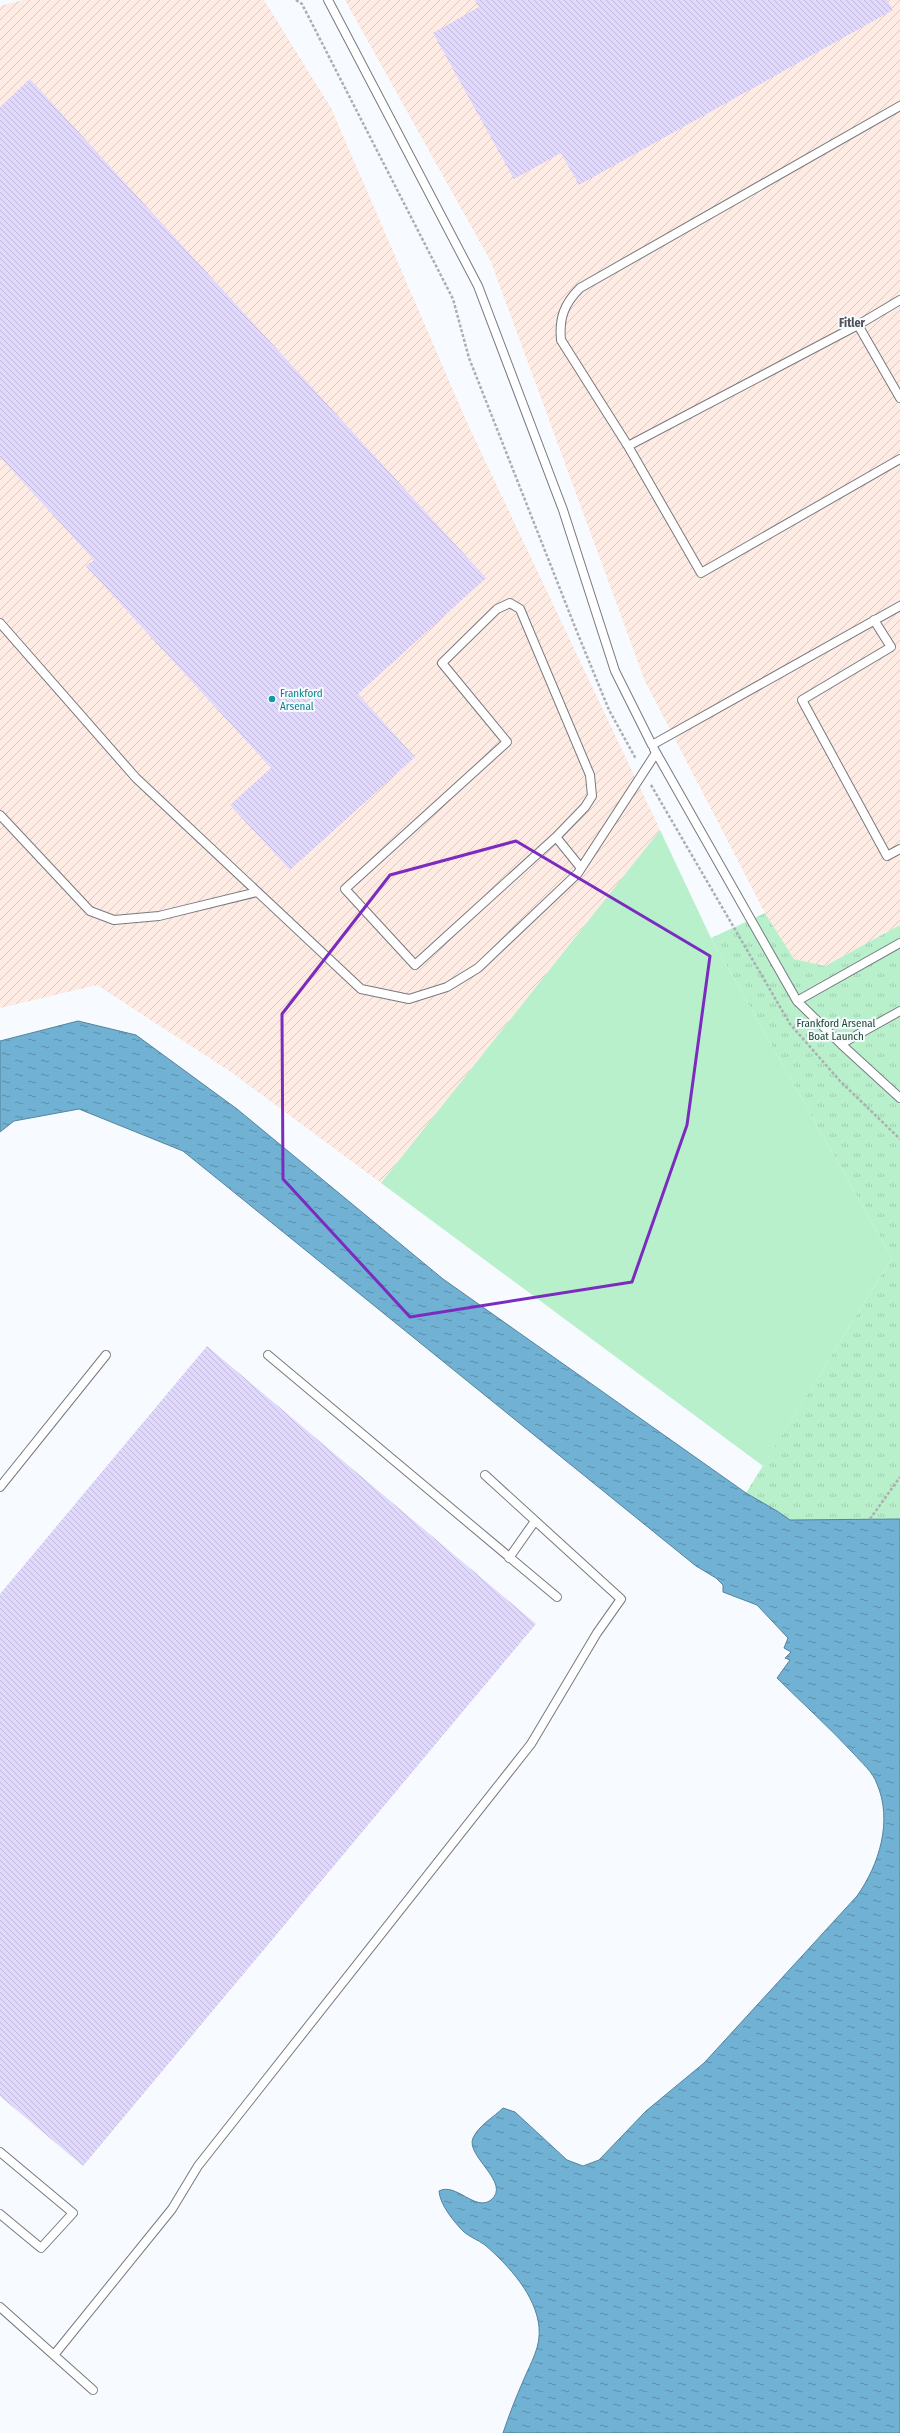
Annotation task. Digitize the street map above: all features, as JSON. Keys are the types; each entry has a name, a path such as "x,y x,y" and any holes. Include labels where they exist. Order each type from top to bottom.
{"lane":[{"path":"328,0 478,286 563,510 614,671 656,753 797,1001 900,1098"},
{"path":"900,106 580,288 570,298 563,311 560,326 562,340 628,446 701,574 900,459"},
{"path":"628,446 858,325 900,300"},
{"path":"858,325 900,398"},
{"path":"510,603 520,609 590,775 592,796 585,808 556,837 415,965 345,889 507,742 442,663 497,609 510,603"},
{"path":"652,745 900,606"},
{"path":"874,620 891,647 802,700 887,856 900,849"},
{"path":"0,623 136,778 361,989 409,1000 447,987 478,968 581,868 656,753"},
{"path":"0,816 90,912 114,920 159,916 257,892"},
{"path":"556,837 581,868"},
{"path":"797,1001 900,943"},
{"path":"841,1044 900,1011"},
{"path":"0,1487 106,1355"},
{"path":"268,1355 557,1597"},
{"path":"54,2355 172,2209 198,2166 531,1744 597,1633 621,1599 485,1475"},
{"path":"509,1558 535,1521"},
{"path":"0,2152 73,2213 41,2248 0,2214"},
{"path":"0,2307 93,2390"}],"path":[{"path":"296,0 302,4 453,299 469,358 477,380 606,702 626,741"},
{"path":"870,1519 900,1477"}],"highlighted area":[{"path":"516,841 710,956 687,1125 632,1282 410,1317 283,1179 282,1014 390,875"}],"shaded area":[{"path":"23,0 264,0 331,108 469,427 660,830 381,1183 231,1072 97,985 0,1008 0,6"},
{"path":"345,0 900,0 900,925 825,966 794,959 765,913 645,681 491,262"}],"green space":[{"path":"660,830 711,938 892,1258 763,1466 381,1183"},
{"name":"Frankford Arsenal Boat Launch","path":"765,913 794,959 825,966 900,925 900,1519 790,1520 746,1493 892,1258 711,938"}],"water":[{"path":"78,1021 136,1035 237,1109 443,1279 746,1493 790,1520 900,1519 900,2433 503,2433 515,2399 537,2348 539,2327 537,2315 527,2292 520,2282 503,2262 485,2245 466,2234 460,2228 442,2202 439,2191 445,2189 452,2190 479,2202 485,2203 491,2200 496,2193 496,2186 475,2153 472,2145 473,2138 476,2133 503,2108 515,2112 567,2160 583,2166 599,2160 646,2111 704,2063 857,1896 872,1871 881,1842 884,1828 882,1798 873,1775 866,1767 835,1734 777,1678 790,1660 785,1658 791,1652 784,1648 788,1638 757,1605 723,1592 723,1585 716,1578 696,1566 183,1151 79,1109 14,1121 0,1132 0,1041"}],"building":[{"path":"475,0 887,0 893,10 579,185 561,153 514,179 433,33 479,7"},
{"path":"30,79 486,578 358,694 415,757 290,870 230,805 271,768 86,566 94,560 0,457 0,107"},
{"path":"207,1346 536,1624 83,2166 0,2096 0,1594"}],"place":[{"name":"Frankford Arsenal","path":"272,699"}],"district":[{"name":"Fitler","path":"852,323"}]}
